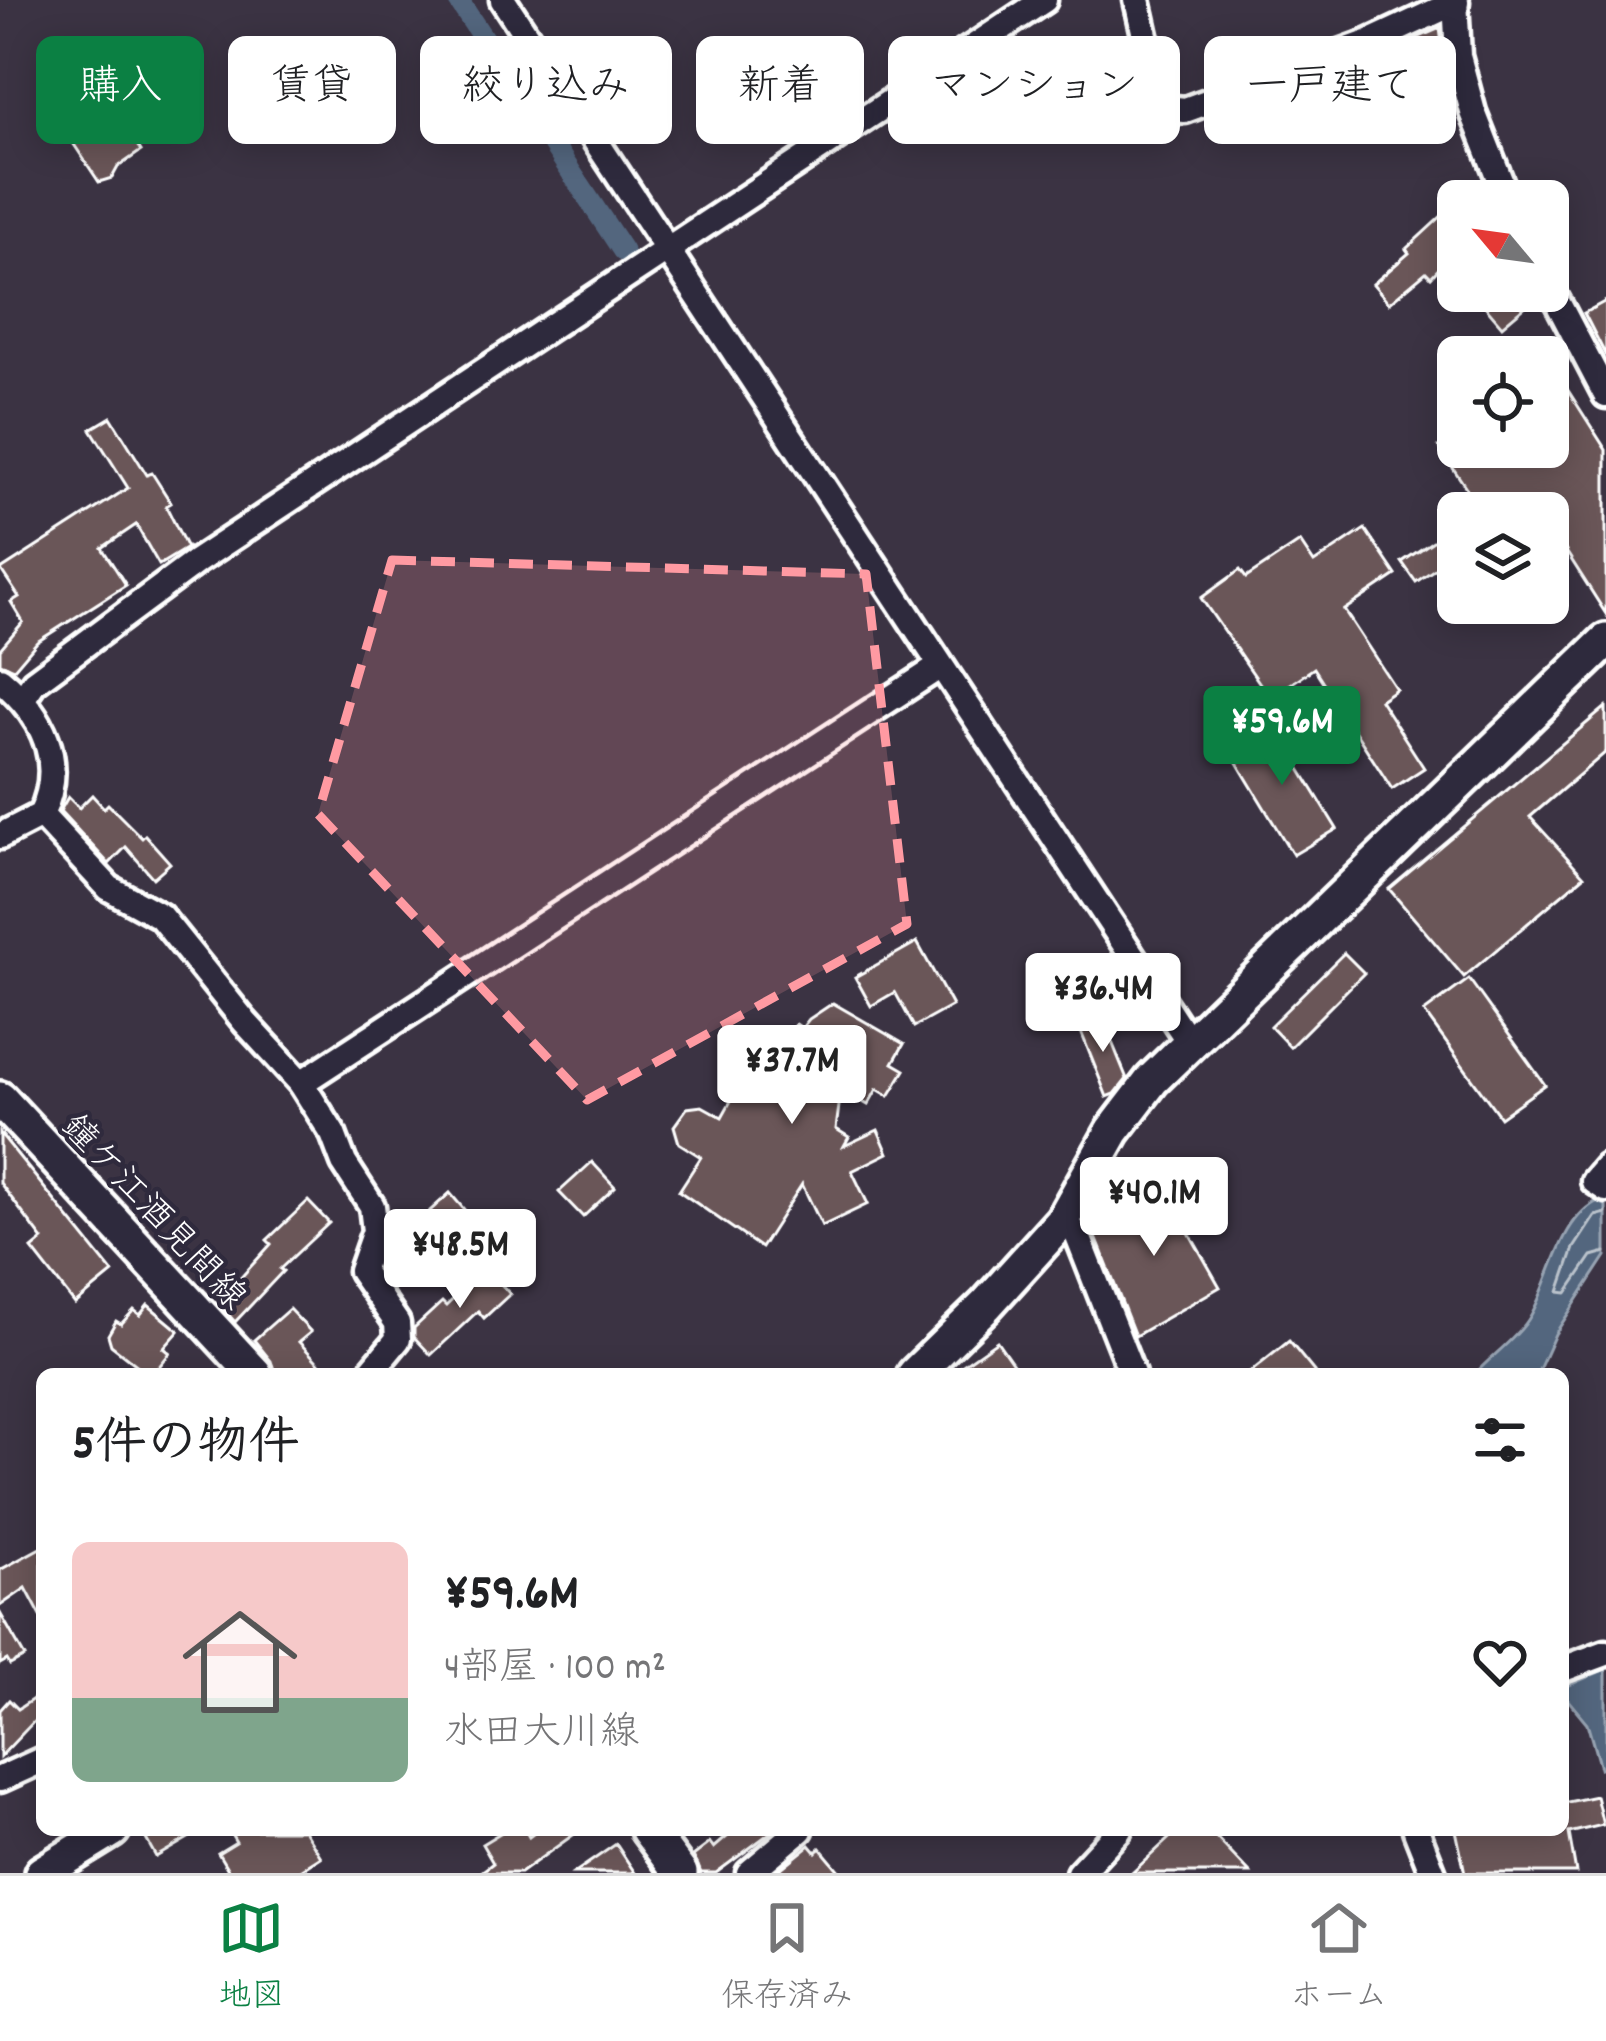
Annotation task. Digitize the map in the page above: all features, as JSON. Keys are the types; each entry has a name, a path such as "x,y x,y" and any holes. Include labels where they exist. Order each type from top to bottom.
{"main road":[{"path":"921,1368 1063,1220 1121,1120 1189,1042 1606,641"},
{"name":"鐘ケ江酒見間線","path":"0,1099 249,1368"},
{"path":"42,1873 102,1836"},
{"path":"652,1836 680,1873"}],"street":[{"path":"503,0 1189,1042"},
{"path":"22,698 34,682 197,561 1044,0"},
{"path":"1136,0 1160,101 1172,110 1185,110 1370,42 1455,1 1458,56 1473,112 1500,180"},
{"path":"1563,312 1606,395"},
{"path":"301,1083 939,667"},
{"path":"0,679 36,715 50,762 47,802 41,815 0,836"},
{"path":"41,815 109,888 160,916 301,1083 333,1134 344,1163 373,1206 375,1231 361,1271 397,1323 398,1339 374,1368"},
{"path":"1606,1167 1594,1181 1606,1189"},
{"path":"1063,1220 1077,1234 1130,1368"},
{"path":"1569,1667 1606,1653"},
{"path":"0,1779 36,1763"},
{"path":"748,1873 793,1836"},
{"path":"1079,1873 1113,1836"},
{"path":"1418,1836 1433,1873"}],"highlighted area":[{"path":"392,560 866,574 907,924 587,1100 318,814"}],"water":[{"path":"1600,1200 1606,1203 1606,1256 1555,1334 1540,1368 1481,1368 1528,1320 1565,1237 1586,1209"},
{"path":"1606,1669 1606,1766 1600,1768 1587,1723 1569,1701 1569,1685"}],"building":[{"path":"74,144 136,144 141,151 118,167 112,178 99,182"},
{"path":"1437,220 1437,271 1431,277 1426,272 1389,303 1373,284 1409,253 1406,249"},
{"path":"1606,301 1606,356 1584,313"},
{"path":"1490,312 1518,312 1502,326"},
{"path":"1569,392 1606,450 1606,614 1569,556 1569,492 1469,492 1453,468 1569,468"},
{"path":"111,417 147,475 152,473 171,503 166,506 187,548 159,565 136,525 102,548 126,585 37,642 14,669 0,663 0,649 23,622 11,602 19,597 1,570 128,488 91,429"},
{"path":"1365,529 1396,575 1344,610 1396,689 1380,700 1424,768 1392,789 1314,668 1270,698 1201,598 1240,570 1246,578 1300,542 1314,563"},
{"path":"1437,538 1437,568 1416,582 1402,562"},
{"path":"1606,707 1606,752 1530,817 1584,876 1464,977 1389,889"},
{"path":"1270,720 1337,829 1293,855 1227,746"},
{"path":"92,795 104,808 108,804 142,838 145,835 170,863 153,878 126,847 109,864 60,811 68,797 79,808"},
{"path":"917,942 952,1006 914,1027 895,992 871,1006 855,977"},
{"path":"1344,953 1364,973 1290,1047 1270,1026"},
{"path":"1469,979 1545,1085 1500,1117 1424,1012"},
{"path":"833,1003 904,1044 893,1063 905,1070 889,1096 877,1089 868,1105 841,1090 836,1129 849,1137 844,1146 878,1130 888,1153 852,1171 868,1204 822,1226 802,1184 761,1248 679,1191 701,1157 679,1143 674,1126 687,1108 702,1106 722,1117 756,1056 770,1064 796,1024 802,1028"},
{"path":"1101,1015 1127,1079 1107,1097 1078,1024"},
{"path":"0,1133 113,1273 75,1304 32,1249 43,1240 0,1183"},
{"path":"592,1162 615,1187 583,1217 559,1192"},
{"path":"1159,1180 1220,1287 1135,1336 1094,1232 1124,1215 1118,1204"},
{"path":"450,1193 468,1214 438,1241 425,1226 435,1217 430,1211"},
{"path":"308,1201 329,1223 280,1269 283,1271 235,1322 218,1303 271,1244 267,1240"},
{"path":"396,1245 414,1262 391,1285 379,1269"},
{"path":"486,1268 510,1294 484,1318 478,1311 431,1355 414,1337 414,1328"},
{"path":"148,1305 179,1331 164,1348 170,1353 158,1368 140,1368 111,1345 108,1335 116,1321 121,1324 134,1310 140,1315"},
{"path":"289,1309 311,1332 299,1342 323,1368 273,1368 254,1340"},
{"path":"997,1341 1016,1368 959,1368"},
{"path":"1289,1341 1311,1368 1255,1368"},
{"path":"36,1550 36,1607 26,1588 0,1606 0,1570"},
{"path":"0,1613 25,1657 10,1665 7,1660 0,1664"},
{"path":"36,1697 36,1719 0,1757 0,1710 9,1700 18,1709"},
{"path":"1596,1796 1603,1825 1569,1833 1569,1802"},
{"path":"1569,1833 1576,1873 1465,1873 1457,1836"},
{"path":"144,1836 192,1836 156,1857"},
{"path":"232,1836 308,1836 321,1857 296,1873 230,1873 218,1853 236,1842"},
{"path":"495,1836 572,1836 520,1873 480,1873 493,1863 482,1844"},
{"path":"728,1836 766,1836 716,1873 701,1873 693,1856 710,1843 714,1848"},
{"path":"1172,1836 1215,1836 1250,1873 1132,1873"},
{"path":"616,1844 635,1873 574,1873"},
{"path":"810,1845 816,1852 820,1848 841,1873 775,1873"}],"waterway":[{"path":"458,0 623,251"}]}
